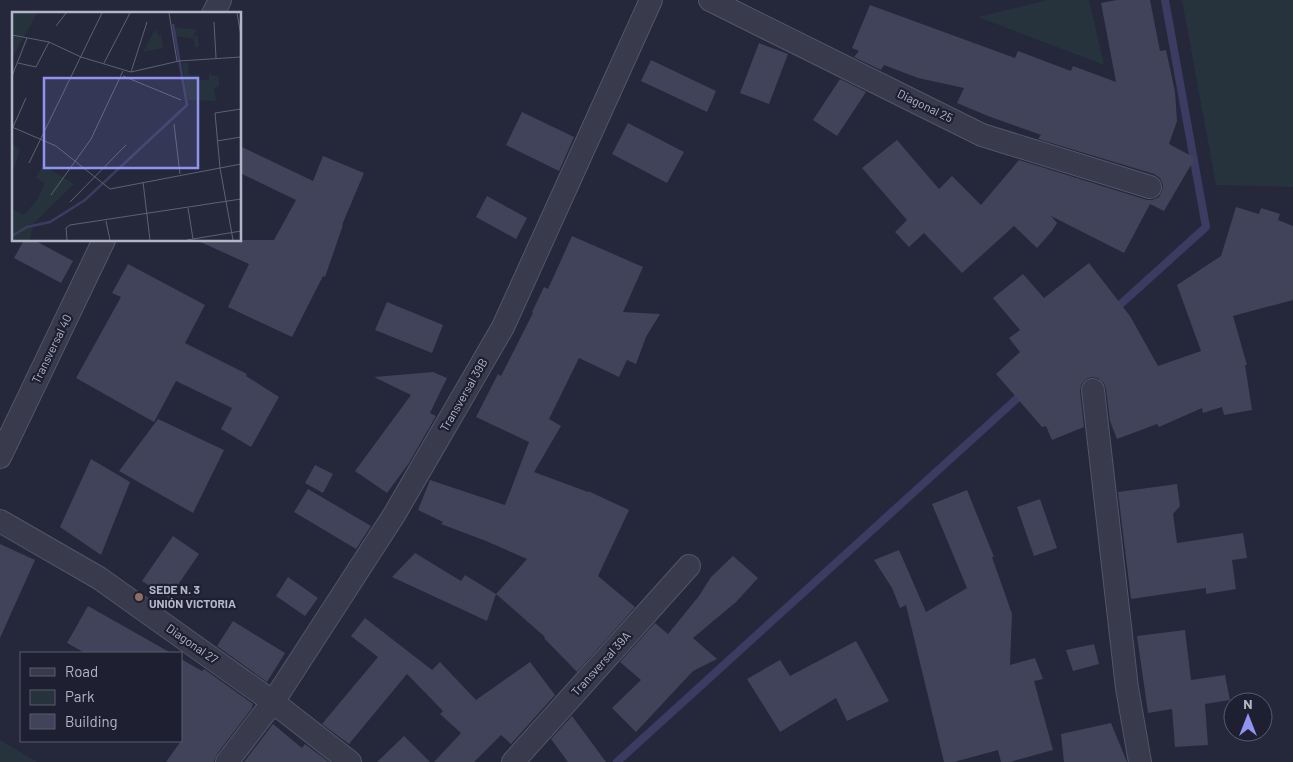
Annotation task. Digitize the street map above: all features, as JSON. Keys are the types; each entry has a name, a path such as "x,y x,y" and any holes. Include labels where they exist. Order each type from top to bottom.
{"street":[{"path":"214,12 220,0"},
{"name":"Transversal 39B","path":"227,762 273,702 394,515 503,327 651,0"},
{"name":"Diagonal 25","path":"710,0 982,135 1150,187"},
{"name":"Transversal 40","path":"0,457 104,241"},
{"path":"1094,390 1127,688 1140,762"},
{"name":"Diagonal 27","path":"0,521 99,578 273,702 350,762"},
{"name":"Transversal 39A","path":"513,762 689,566"}],"green space":[{"path":"1048,0 1089,0 1104,65 978,17"},
{"path":"1182,0 1293,0 1293,187 1216,185"},
{"path":"0,740 37,762 0,762"}],"building":[{"path":"1117,0 1150,0 1160,51 1166,50 1175,92 1177,121 1169,144 1195,158 1164,211 1150,204 1124,253 1051,216 1057,223 1037,248 1014,226 962,273 924,233 909,247 895,232 907,220 862,168 897,140 939,189 952,176 981,205 1019,160 1147,200 1159,197 1163,185 1160,178 1154,174 1038,139 1041,135 957,103 964,88 918,78 884,65 881,70 854,57 859,51 852,48 870,5 1015,58 1018,51 1071,71 1073,66 1116,82 1101,3"},
{"path":"759,43 788,54 769,104 740,93"},
{"path":"651,60 716,91 707,112 641,81"},
{"path":"840,79 866,92 837,136 813,120"},
{"path":"522,112 574,137 559,171 506,145"},
{"path":"628,123 684,152 667,183 612,154"},
{"path":"241,146 313,181 323,156 364,173 342,225 325,277 323,276 292,337 228,307 249,264 198,241 274,240 296,200 241,173"},
{"path":"487,196 527,218 516,239 476,217"},
{"path":"1236,207 1259,214 1261,208 1280,214 1278,220 1293,226 1293,300 1233,316 1247,365 1245,365 1252,410 1224,415 1222,407 1203,413 1202,408 1159,427 1157,424 1117,439 1110,421 1104,383 1098,378 1091,377 1081,385 1080,391 1084,427 1052,440 1046,426 1042,427 996,374 1020,352 1009,338 1020,330 993,298 1023,274 1044,298 1089,263 1130,316 1158,366 1201,351 1177,285 1221,256"},
{"path":"572,236 643,267 623,312 660,314 646,337 636,364 627,360 619,377 579,358 549,419 561,426 534,472 588,491 629,510 598,576 635,607 577,672 545,637 496,594 527,559 441,524 443,522 418,510 430,480 505,505 529,442 476,417 498,374 501,376 544,287 548,289"},
{"path":"23,241 36,241 73,261 61,283 14,258"},
{"path":"128,264 205,305 185,343 247,374 246,376 279,397 251,447 221,429 232,408 176,381 154,422 76,378 121,297 112,293"},
{"path":"387,302 443,325 432,353 375,330"},
{"path":"433,372 447,378 430,413 436,416 409,463 387,493 355,471 411,395 374,377"},
{"path":"158,419 224,450 193,513 119,471"},
{"path":"91,459 130,482 101,555 60,527"},
{"path":"315,465 333,474 323,493 305,483"},
{"path":"1177,484 1180,506 1173,514 1177,543 1243,533 1247,558 1232,560 1236,589 1206,594 1206,588 1131,599 1118,492"},
{"path":"308,489 371,526 356,549 294,512"},
{"path":"967,490 994,557 992,557 1012,614 1010,665 1035,658 1043,679 1034,681 1053,750 1010,762 1001,762 998,750 954,762 944,762 906,605 900,608 892,588 874,560 899,550 926,612 967,588 932,504"},
{"path":"1040,499 1057,548 1034,556 1017,507"},
{"path":"173,536 199,554 169,598 142,581"},
{"path":"0,544 35,560 0,638"},
{"path":"415,553 461,581 465,575 496,594 487,621 392,577"},
{"path":"733,556 758,578 736,602 693,638 717,659 693,671 636,732 612,708 641,680 620,662 655,623 668,634 699,596 711,577"},
{"path":"288,577 318,598 305,616 276,596"},
{"path":"88,606 169,652 83,652 67,643"},
{"path":"365,618 432,670 440,662 476,700 530,662 555,695 511,744 501,735 474,762 434,762 461,733 440,714 443,711 407,674 349,744 322,724 378,657 351,636"},
{"path":"233,621 285,653 267,682 217,646"},
{"path":"1185,630 1191,680 1225,675 1228,692 1223,692 1223,701 1205,704 1208,745 1175,747 1172,709 1148,713 1137,636"},
{"path":"856,641 889,701 847,721 836,698 780,732 747,679 780,660 790,676"},
{"path":"1094,644 1099,664 1073,671 1066,650"},
{"path":"182,660 202,671 204,669 253,704 252,708 217,754 214,762 166,762 182,742"},
{"path":"572,716 606,762 568,762 551,739"},
{"path":"1111,723 1127,762 1064,762 1061,734"},
{"path":"273,724 302,748 305,744 329,762 244,762"},
{"path":"404,736 430,762 377,762"}],"waterway":[{"path":"1113,311 1206,227 1165,0"},
{"path":"617,762 1023,393"}],"place":[{"name":"SEDE N. 3 UNIÓN VICTORIA","path":"139,597"}]}
